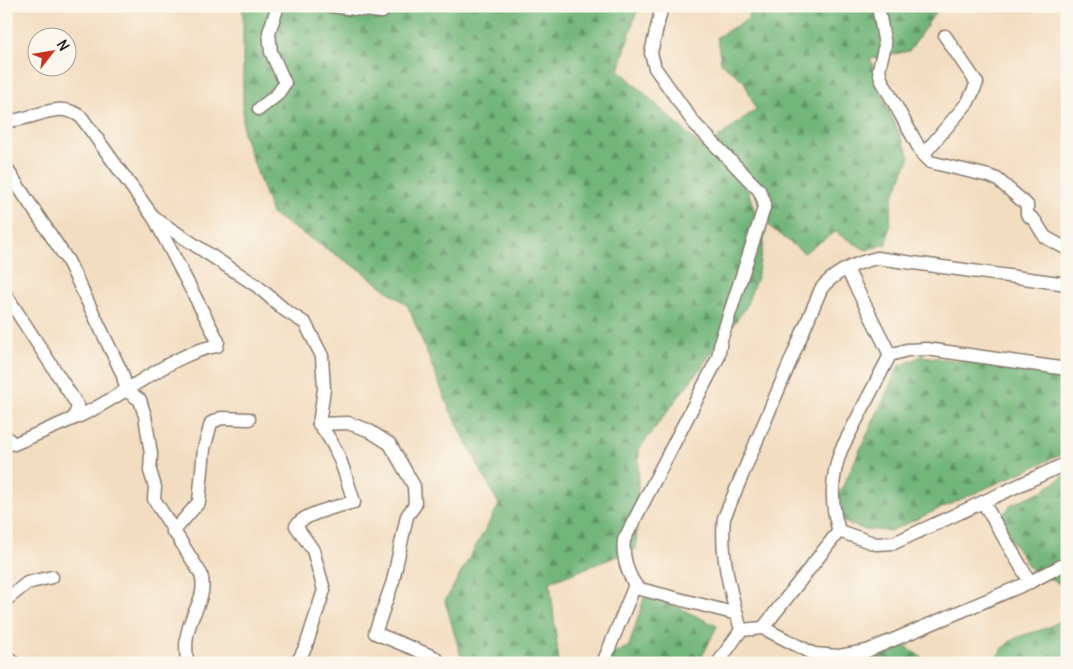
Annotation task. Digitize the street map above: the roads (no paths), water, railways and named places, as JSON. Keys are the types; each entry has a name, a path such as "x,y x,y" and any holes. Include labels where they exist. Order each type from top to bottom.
{"street":[{"path":"259,109 277,95 285,83 270,46 269,32 278,6"},
{"path":"331,6 382,12"},
{"path":"662,6 651,53 655,68 694,123 759,190 764,201 764,208 721,340 718,358 624,540 624,554 635,585 640,589 737,614"},
{"path":"878,6 885,45 879,69 881,79 923,155 936,165 996,179 1027,205 1026,214 1035,221 1041,233 1067,249"},
{"path":"923,155 968,102 977,83 945,36"},
{"path":"6,121 29,119 59,109 76,114 154,218 218,341 217,346 208,347 177,361 128,391 77,417 14,444 6,437"},
{"path":"6,168 68,261 122,373 128,391 140,400 145,416 151,454 150,471 155,487 154,499 201,574 204,587 188,632 187,663"},
{"path":"154,218 257,286 286,311 305,323 322,356 324,390 319,424 341,460 354,502 327,509 300,520 296,526 313,550 324,590 306,646 297,663"},
{"path":"718,663 741,630 731,592 722,536 724,518 821,289 827,282 847,269 876,258 1067,284"},
{"path":"847,269 890,354"},
{"path":"6,295 78,406 75,415 77,417"},
{"path":"839,532 833,513 835,466 841,450 890,354 907,350 928,349 1067,369"},
{"path":"173,532 199,502 204,449 211,423 221,418 249,419"},
{"path":"319,424 348,423 368,430 390,444 414,486 415,505 407,516 393,581 375,632 434,657 440,663"},
{"path":"839,532 876,544 894,543 1067,463"},
{"path":"983,502 1030,582"},
{"path":"763,628 839,532"},
{"path":"741,630 763,628 814,654 839,656 867,650 1030,582 1067,563"},
{"path":"6,600 27,583 52,577"},
{"path":"603,663 635,585"},
{"path":"6,656 14,663"}]}
